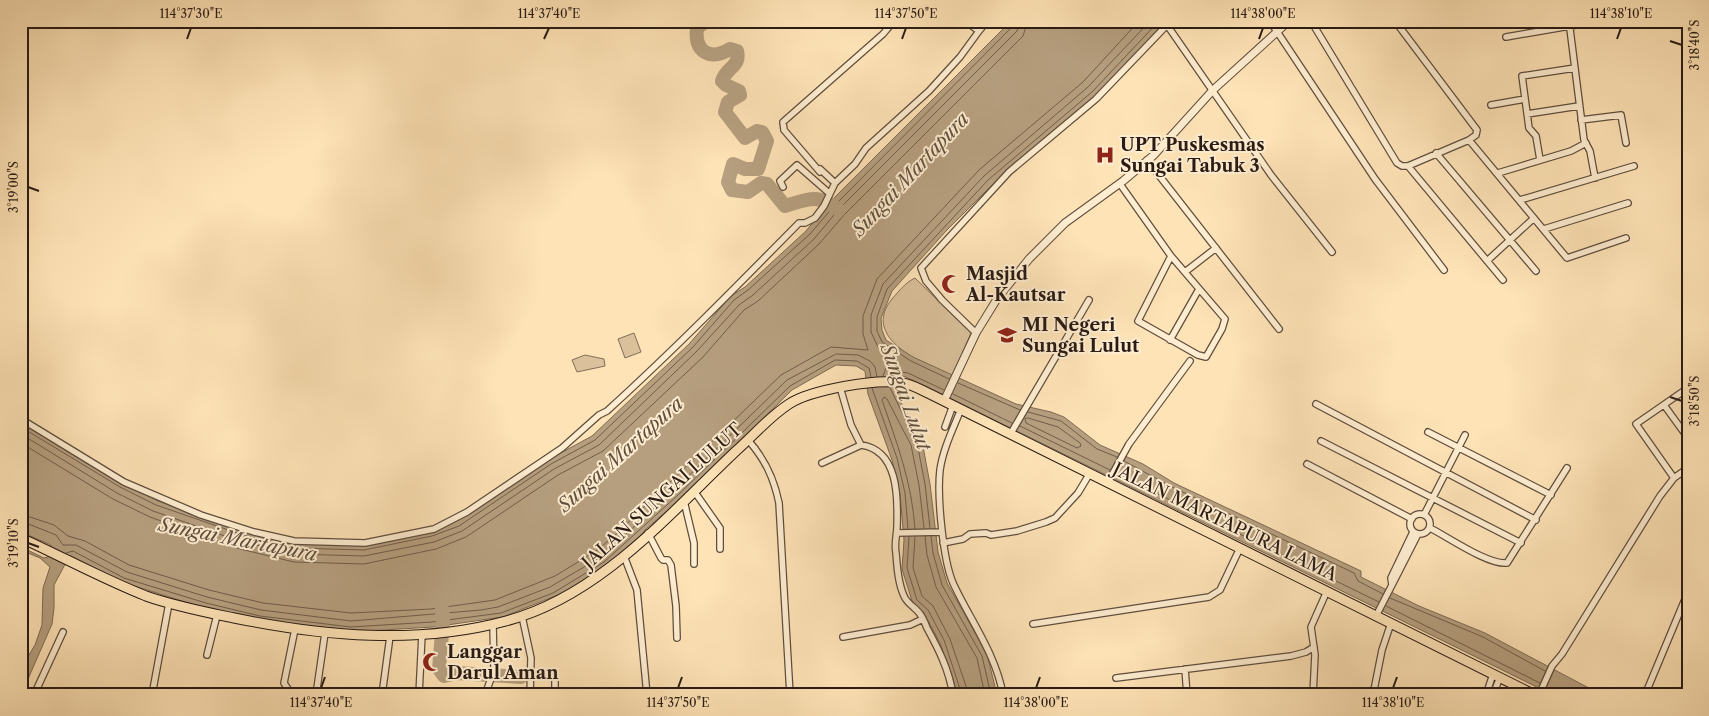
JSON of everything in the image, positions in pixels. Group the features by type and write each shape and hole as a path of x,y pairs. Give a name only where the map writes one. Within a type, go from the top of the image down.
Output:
{"main road":[{"name":"JALAN MARTAPURA LAMA","path":"899,382 951,403 1012,432 1326,591 1378,613 1391,623 1513,684 1538,694"},
{"name":"JALAN SUNGAI LULUT","path":"21,538 124,587 170,603 217,615 325,633 390,636 449,631 493,624 522,616 586,585 624,556 684,501 768,419 788,404 809,395 840,387 899,382"}],"street":[{"path":"820,172 784,130 783,122 883,34 894,21"},
{"path":"965,21 979,31"},
{"path":"21,419 94,464 160,499 254,532 294,541 365,543 434,529 467,512 562,448 599,415 607,411 686,337 709,311 799,223 806,223 815,218 824,206 835,183 855,164 866,148 929,90 960,57 987,21"},
{"path":"1270,21 1375,179 1444,270"},
{"path":"945,426 958,373 976,333 1002,293 1040,247 1065,223 1120,184 1147,160 1213,90 1289,21"},
{"path":"1311,21 1397,163 1402,166 1408,166 1469,140 1476,135 1477,130 1395,21"},
{"path":"1506,37 1569,24 1599,21"},
{"path":"943,301 926,281 921,268 1009,172 1096,99 1169,23 1272,175 1332,252"},
{"path":"1569,24 1581,120 1586,143 1590,150 1595,178"},
{"path":"1540,160 1536,136 1529,128 1522,76 1575,68"},
{"path":"1491,105 1525,99"},
{"path":"1527,114 1579,106"},
{"path":"1581,120 1621,115 1626,143"},
{"path":"1469,140 1567,258 1626,238"},
{"path":"1498,173 1571,151 1586,143"},
{"path":"1436,153 1536,271"},
{"path":"1147,160 1279,329"},
{"path":"783,187 781,184 782,178 797,165 828,195"},
{"path":"815,166 817,165 835,183"},
{"path":"1408,166 1503,280"},
{"path":"1520,200 1634,166"},
{"path":"1120,184 1171,256 1225,319 1222,329 1206,357 1201,357 1170,340 1138,319 1171,256"},
{"path":"1544,229 1628,203"},
{"path":"1487,261 1534,218"},
{"path":"1185,272 1216,248"},
{"path":"924,281 976,333"},
{"path":"1170,340 1199,289"},
{"path":"1012,432 1027,402 1089,300"},
{"path":"1108,481 1124,453 1190,361"},
{"path":"840,387 851,425 861,445"},
{"path":"1674,478 1636,424 1688,388"},
{"path":"951,403 947,445 940,470 940,532 952,581 990,654 1003,695"},
{"path":"1316,404 1536,520"},
{"path":"1664,406 1688,438"},
{"path":"1428,432 1551,494"},
{"path":"1424,515 1466,435"},
{"path":"748,440 764,460 776,489 779,503 790,695"},
{"path":"1321,441 1521,544"},
{"path":"822,463 861,445 879,451 889,463 895,485 898,533 896,553 904,597 923,619 937,643 950,676 953,695"},
{"path":"1307,464 1412,519"},
{"path":"1430,528 1502,564 1508,563 1567,468"},
{"path":"1538,694 1552,666 1562,654 1660,496 1674,478 1688,468"},
{"path":"943,542 963,539 970,534 986,533 991,535 1017,531 1055,518 1078,493 1090,473"},
{"path":"694,491 720,528 720,549"},
{"path":"684,501 694,543 694,564"},
{"path":"1416,515 1424,515 1429,520 1430,528 1424,534 1416,533 1410,524 1416,515"},
{"path":"898,533 940,532"},
{"path":"648,533 661,558 668,560 670,565 676,606 677,638"},
{"path":"1378,613 1416,533"},
{"path":"1033,624 1209,597 1220,590 1240,548"},
{"path":"624,556 637,590 646,694"},
{"path":"1282,695 1313,693 1314,647 1311,627 1326,591"},
{"path":"1645,695 1688,592"},
{"path":"152,695 170,603"},
{"path":"207,655 217,615"},
{"path":"522,616 530,658 530,695"},
{"path":"843,637 910,625 923,619"},
{"path":"1373,695 1382,650 1391,623"},
{"path":"485,695 494,670 493,624"},
{"path":"292,695 284,683 294,629"},
{"path":"34,695 63,632"},
{"path":"316,695 325,633"},
{"path":"419,695 422,634"},
{"path":"382,695 390,636"},
{"path":"1116,678 1291,656 1306,652 1314,647"},
{"path":"1185,669 1187,695"},
{"path":"1486,695 1497,676"},
{"path":"1494,695 1497,676"},
{"path":"555,695 556,682"},
{"path":"1511,695 1513,684"}],"shaded area":[{"path":"915,278 971,333 952,376 912,357 899,348 889,337 884,326 884,313 892,299 906,284"},
{"path":"634,333 641,352 625,358 618,339"},
{"path":"585,355 604,359 605,366 577,372 572,360"}],"water":[{"name":"Sungai Martapura","path":"1011,21 1166,21 1096,96 1013,164 947,230 892,291 881,318 882,330 886,340 913,357 1016,404 1064,417 1100,445 1143,464 1174,483 1361,571 1361,577 1419,606 1485,633 1602,695 1553,695 962,404 906,377 895,375 895,391 922,441 930,484 938,552 947,583 987,654 997,695 958,695 940,643 924,613 913,604 902,569 904,540 900,494 892,460 868,394 865,371 856,366 836,365 792,390 681,499 646,529 635,542 590,577 565,592 503,617 433,627 350,632 259,621 204,608 122,582 70,555 54,585 52,624 21,695 21,668 35,645 42,625 43,588 50,567 40,558 21,550 21,547 44,558 48,557 51,545 21,532 21,421 123,483 158,501 196,515 295,543 364,545 431,531 456,521 548,460 592,436 689,344 731,296 745,287 806,231 830,202"}],"waterway":[{"path":"706,21 697,28 698,43 705,52 716,54 730,49 737,51 737,60 722,81 739,91 740,95 728,102 725,112 745,138 757,131 762,132 767,141 758,169 745,169 733,164 728,182 732,190 748,192 761,183 767,184 785,206 819,199 839,210"},
{"path":"442,609 443,621 439,669 444,676 457,673 521,677"}],"place":[{"name":"UPT Puskesmas Sungai Tabuk 3","path":"1105,155"},
{"name":"Masjid Al-Kautsar","path":"951,284"},
{"name":"MI Negeri Sungai Lulut","path":"1007,335"},
{"name":"Langgar Darul Aman","path":"432,662"}],"water label":[{"name":"Sungai Lulut","path":"906,397"}]}
